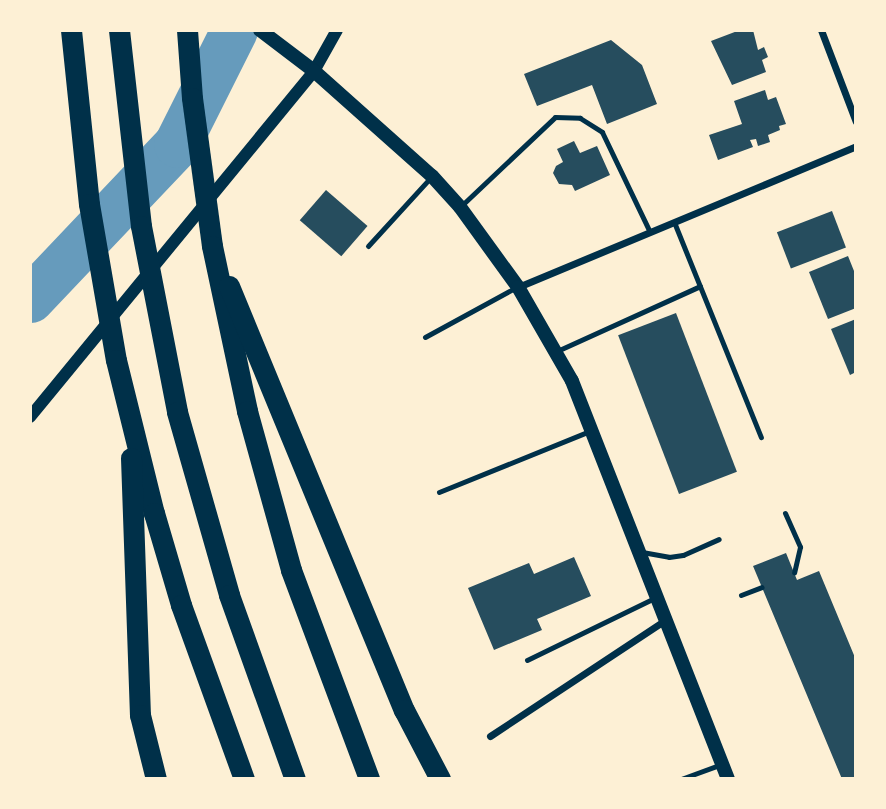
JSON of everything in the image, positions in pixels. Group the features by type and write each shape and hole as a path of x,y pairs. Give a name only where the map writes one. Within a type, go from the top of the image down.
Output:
{"highway":[{"path":"71,30 89,204 116,360 181,605 244,779"},
{"path":"118,30 130,139 156,312 201,504 237,621 295,779"},
{"path":"187,30 192,98 212,246 247,411 273,511 333,691 369,779"},
{"path":"212,246 404,710 440,779"},
{"path":"130,417 140,715 156,779"}],"main road":[{"path":"260,30 314,71 432,176 460,207 518,286 558,351 593,429 728,779"}],"street":[{"path":"30,417 314,71 337,30"},
{"path":"821,30 856,122"},
{"path":"518,286 856,146"},
{"path":"490,736 665,620"}],"lane":[{"path":"460,207 555,117 580,118 602,132 650,232"},
{"path":"368,246 432,176"},
{"path":"674,222 761,437"},
{"path":"425,337 518,286"},
{"path":"558,351 700,286"},
{"path":"439,492 593,429"},
{"path":"785,513 800,547 794,572"},
{"path":"638,550 669,557 697,551 719,539"},
{"path":"741,595 762,587"},
{"path":"527,660 657,597"},
{"path":"681,779 722,764"}],"building":[{"path":"740,30 753,30 758,50 764,47 768,57 762,60 766,72 732,85 711,41"},
{"path":"611,40 642,65 657,104 607,124 592,85 537,106 524,74"},
{"path":"765,90 768,100 776,97 786,124 768,135 770,142 758,146 756,139 750,140 753,147 718,160 709,135 742,124 734,101"},
{"path":"574,141 580,153 597,146 610,175 575,191 572,185 559,184 553,173 556,166 563,162 557,149"},
{"path":"326,190 368,226 341,256 300,220"},
{"path":"832,211 846,247 791,269 777,232"},
{"path":"848,256 856,276 856,308 828,319 809,272"},
{"path":"676,313 737,472 679,494 618,335"},
{"path":"856,319 856,372 850,375 831,329"},
{"path":"786,553 797,580 819,571 856,660 856,779 842,779 753,566"},
{"path":"574,557 591,596 537,619 542,630 494,650 468,588 529,563 534,574"}],"waterway":[{"path":"30,299 177,144 234,30"}]}
